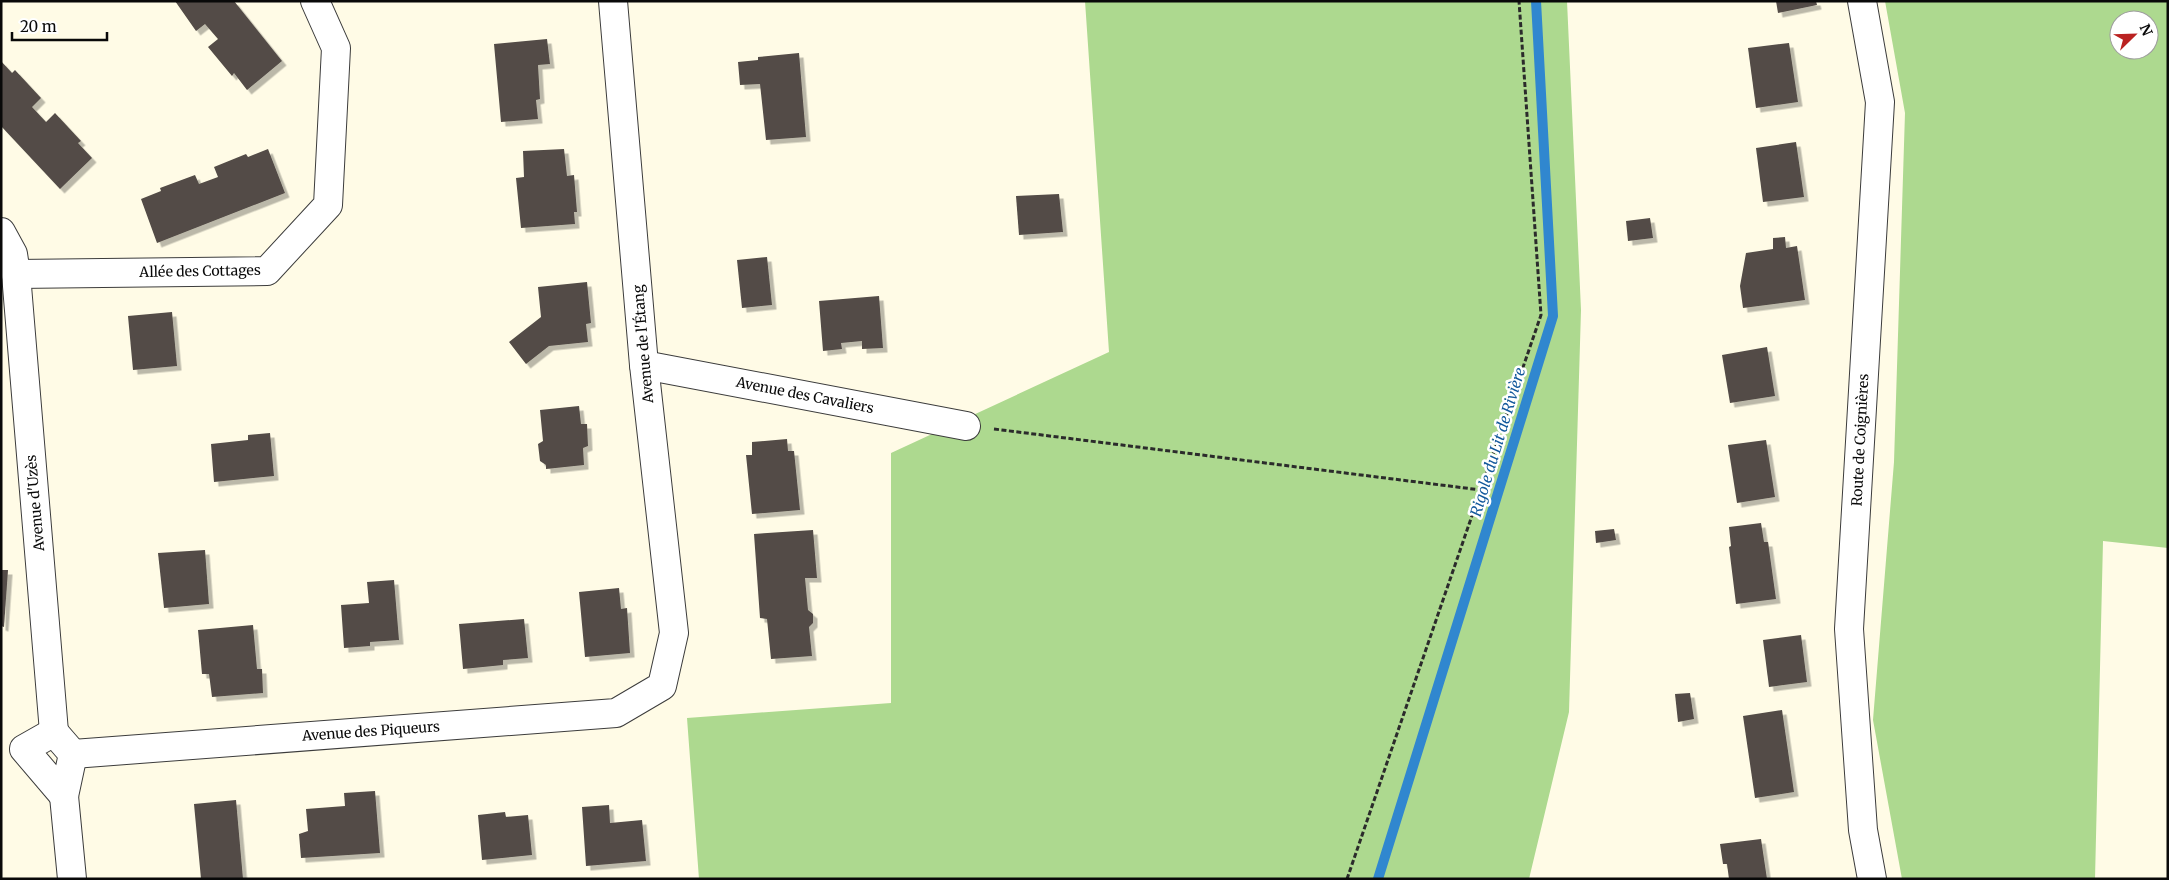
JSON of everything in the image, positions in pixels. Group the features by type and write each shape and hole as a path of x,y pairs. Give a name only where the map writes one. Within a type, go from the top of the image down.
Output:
{"street":[{"name":"Allée des Cottages","path":"16,274 267,270 328,206 336,48 314,1"},
{"name":"Avenue de l'Étang","path":"613,1 644,365 674,633 662,686"},
{"name":"Route de Coignières","path":"1862,1 1880,102 1849,629 1863,830 1872,879"},
{"name":"Avenue d'Uzès","path":"1,232 13,254 16,274 54,732"},
{"name":"Avenue des Cavaliers","path":"644,365 966,426"},
{"name":"Avenue des Piqueurs","path":"73,754 616,713 662,686"},
{"path":"64,796 13,745 54,732 73,754 64,796 72,879"}],"path":[{"path":"1347,879 1541,315 1518,1"},
{"path":"966,426 1481,490"}],"green space":[{"path":"1085,1 1567,1 1581,310 1569,712 1529,879 699,879 687,718 891,703 891,453 1109,352"},
{"path":"1885,1 2168,1 2168,548 2103,541 2095,879 1902,879 1873,720 1894,462 1905,113"}],"building":[{"path":"175,1 234,1 282,61 247,90 234,73 232,76 208,47 218,39 205,24 196,31"},
{"path":"1776,1 1816,1 1817,5 1778,13"},
{"path":"547,39 550,64 538,65 540,99 536,100 538,119 501,122 494,44"},
{"path":"1789,43 1798,102 1756,108 1748,48"},
{"path":"799,53 806,137 766,140 760,84 740,85 738,62 758,60 758,57"},
{"path":"1,61 12,73 15,70 41,98 32,107 46,122 55,113 81,141 78,143 92,158 60,189 1,126"},
{"path":"1796,142 1804,197 1763,202 1756,148"},
{"path":"268,149 285,193 157,243 141,199 161,191 160,188 195,175 199,184 218,177 214,167 246,154 248,157"},
{"path":"564,149 567,176 574,175 577,212 574,212 575,224 521,228 516,178 524,177 523,151"},
{"path":"1059,194 1063,232 1019,235 1016,196"},
{"path":"1650,218 1653,238 1628,241 1626,221"},
{"path":"1785,237 1786,248 1797,246 1805,300 1743,308 1740,286 1746,253 1773,249 1773,238"},
{"path":"767,257 772,305 742,308 737,260"},
{"path":"587,282 591,323 586,324 588,342 549,346 526,364 509,342 541,317 538,287"},
{"path":"879,296 883,348 862,349 862,341 841,343 842,349 823,351 819,301"},
{"path":"172,312 177,366 133,370 128,316"},
{"path":"1767,347 1775,396 1730,403 1722,355"},
{"path":"579,406 581,424 587,424 588,446 583,448 584,465 546,469 546,465 540,461 538,444 543,441 540,410"},
{"path":"270,433 274,476 214,482 211,444 248,440 248,435"},
{"path":"787,439 788,451 794,451 800,510 752,514 746,455 752,455 752,442"},
{"path":"1766,440 1775,497 1737,503 1728,445"},
{"path":"1761,523 1764,542 1768,542 1776,599 1736,604 1729,547 1731,546 1729,527"},
{"path":"1614,529 1616,540 1596,543 1595,531"},
{"path":"813,530 817,578 805,578 808,610 813,614 813,623 809,627 812,656 771,659 767,619 760,618 754,534"},
{"path":"205,550 209,604 164,608 158,553"},
{"path":"1,570 8,570 4,627 1,626"},
{"path":"394,580 399,640 370,642 370,646 344,648 341,605 369,603 367,582"},
{"path":"619,588 621,609 627,608 630,653 585,657 579,592"},
{"path":"524,619 528,658 503,660 503,665 463,669 459,624"},
{"path":"253,625 257,669 262,669 263,693 212,697 209,674 202,674 198,630"},
{"path":"1801,635 1807,682 1769,687 1763,640"},
{"path":"1690,693 1694,719 1678,722 1675,694"},
{"path":"1782,710 1794,792 1755,798 1743,716"},
{"path":"375,791 380,853 301,858 299,834 308,831 306,809 345,806 344,793"},
{"path":"236,800 243,879 201,879 194,804"},
{"path":"609,805 610,823 642,820 646,861 586,866 582,807"},
{"path":"505,812 506,817 528,815 532,855 482,860 478,815"},
{"path":"1761,839 1767,879 1729,879 1727,864 1723,864 1720,844"}],"waterway":[{"name":"Rigole du Lit de Rivière","path":"1378,879 1553,316 1536,1"}]}
